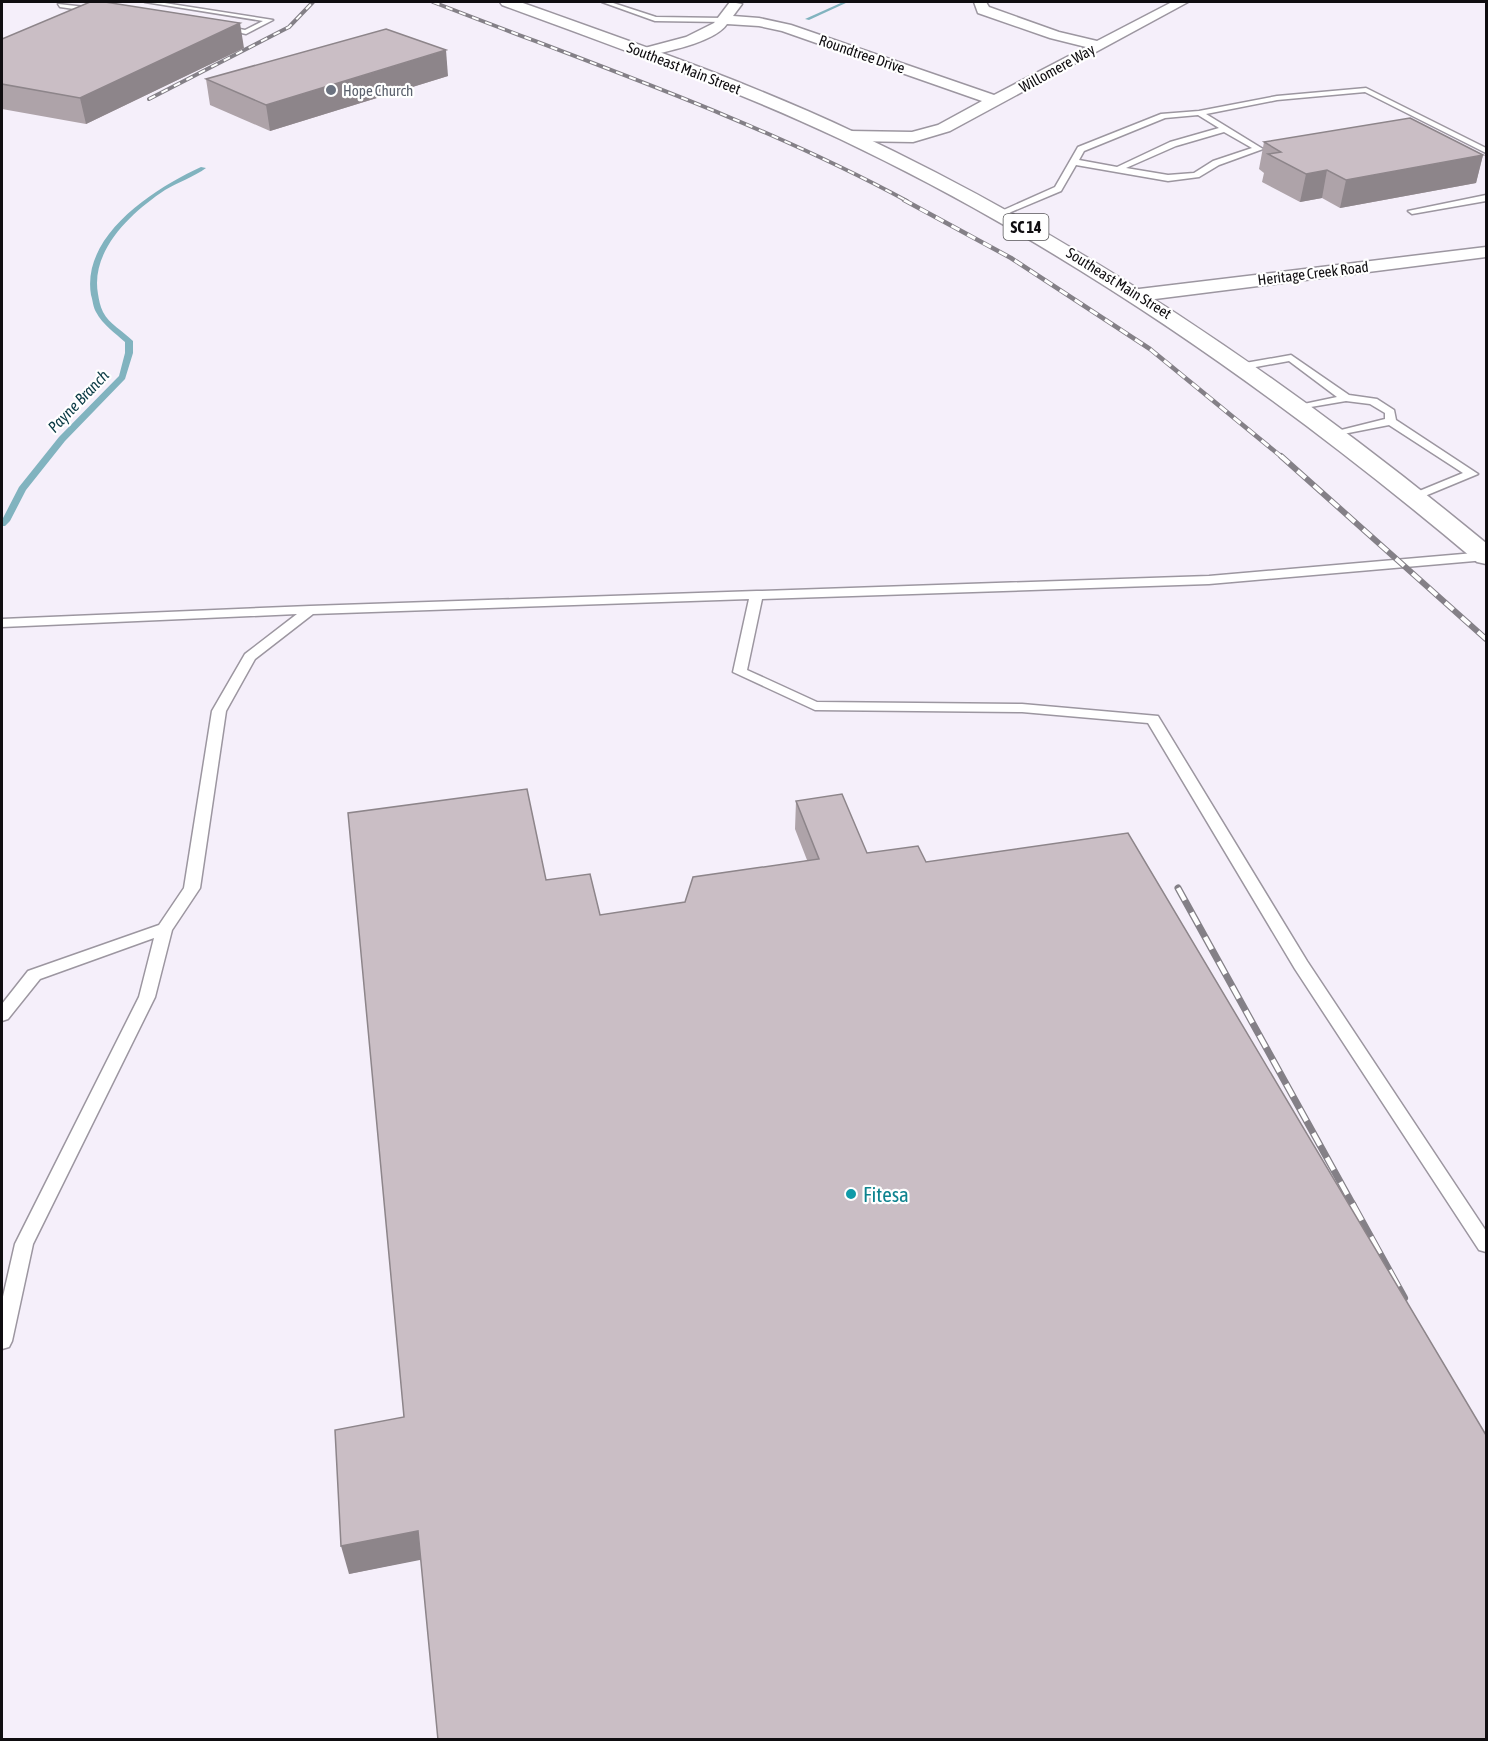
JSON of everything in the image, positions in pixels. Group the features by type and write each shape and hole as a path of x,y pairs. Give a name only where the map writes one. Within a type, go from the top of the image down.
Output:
{"main road":[{"name":"Southeast Main Street","path":"507,2 738,88 849,136 1001,213 1139,295 1303,407 1416,496 1486,556"}],"street":[{"path":"642,52 691,40 719,26 737,2"},
{"path":"980,2 983,10 1097,45"},
{"name":"Willomere Way","path":"897,159 907,148 932,132 996,101 1181,2"},
{"name":"Roundtree Drive","path":"724,20 759,22 786,28 996,101"},
{"name":"Willomere Way","path":"849,136 914,137 932,132"},
{"name":"Heritage Creek Road","path":"1139,295 1486,252"}],"lane":[{"path":"148,2 270,20 246,32 211,27"},
{"path":"605,2 655,19 724,20"},
{"path":"60,5 106,12"},
{"path":"1001,213 1058,189 1081,149 1108,137 1164,116 1199,113 1277,98 1366,90 1486,151"},
{"path":"1075,162 1168,178 1196,175 1216,163 1259,149 1199,113"},
{"path":"1120,168 1173,144 1225,129"},
{"path":"1412,211 1486,198"},
{"path":"1245,366 1291,358 1346,398"},
{"path":"1303,407 1346,398 1373,401 1390,412 1391,421"},
{"path":"1337,434 1391,421 1472,474 1416,496"},
{"path":"2,623 309,610 1209,580 1486,556"},
{"path":"756,596 740,672 815,706 1022,708 1153,719 1301,965 1486,1245"},
{"path":"2,1341 24,1244 147,997 164,929 192,888 219,711 249,657 309,610"},
{"path":"2,1015 34,975 164,929"}],"building":[{"path":"90,2 105,2 240,23 80,98 2,84 2,39"},
{"path":"386,29 446,50 266,105 206,79"},
{"path":"1410,118 1483,155 1346,180 1327,170 1306,174 1268,154 1281,152 1264,142"},
{"name":"Fitesa","path":"527,789 546,880 590,874 600,915 685,902 693,877 819,859 796,801 842,794 867,853 918,846 926,862 1128,833 1486,1435 1486,1740 438,1740 418,1531 341,1546 335,1430 404,1417 348,813"}],"waterway":[{"path":"807,19 846,2"},
{"name":"Payne Branch","path":"2,524 7,519 22,489 62,439 122,377 129,353 129,341 102,317 97,307 93,284 97,262 108,241 123,222 142,204 163,189 203,168"}],"railway":[{"path":"149,99 289,27 313,2"},
{"path":"433,2 733,119 792,144 907,201"},
{"path":"904,200 1011,258 1150,349 1283,458"},
{"path":"1281,456 1486,639"},
{"path":"1178,888 1353,1205"},
{"path":"1352,1204 1404,1298"}],"place":[{"name":"Hope Church","path":"331,90"},
{"name":"Fitesa","path":"851,1194"}]}
